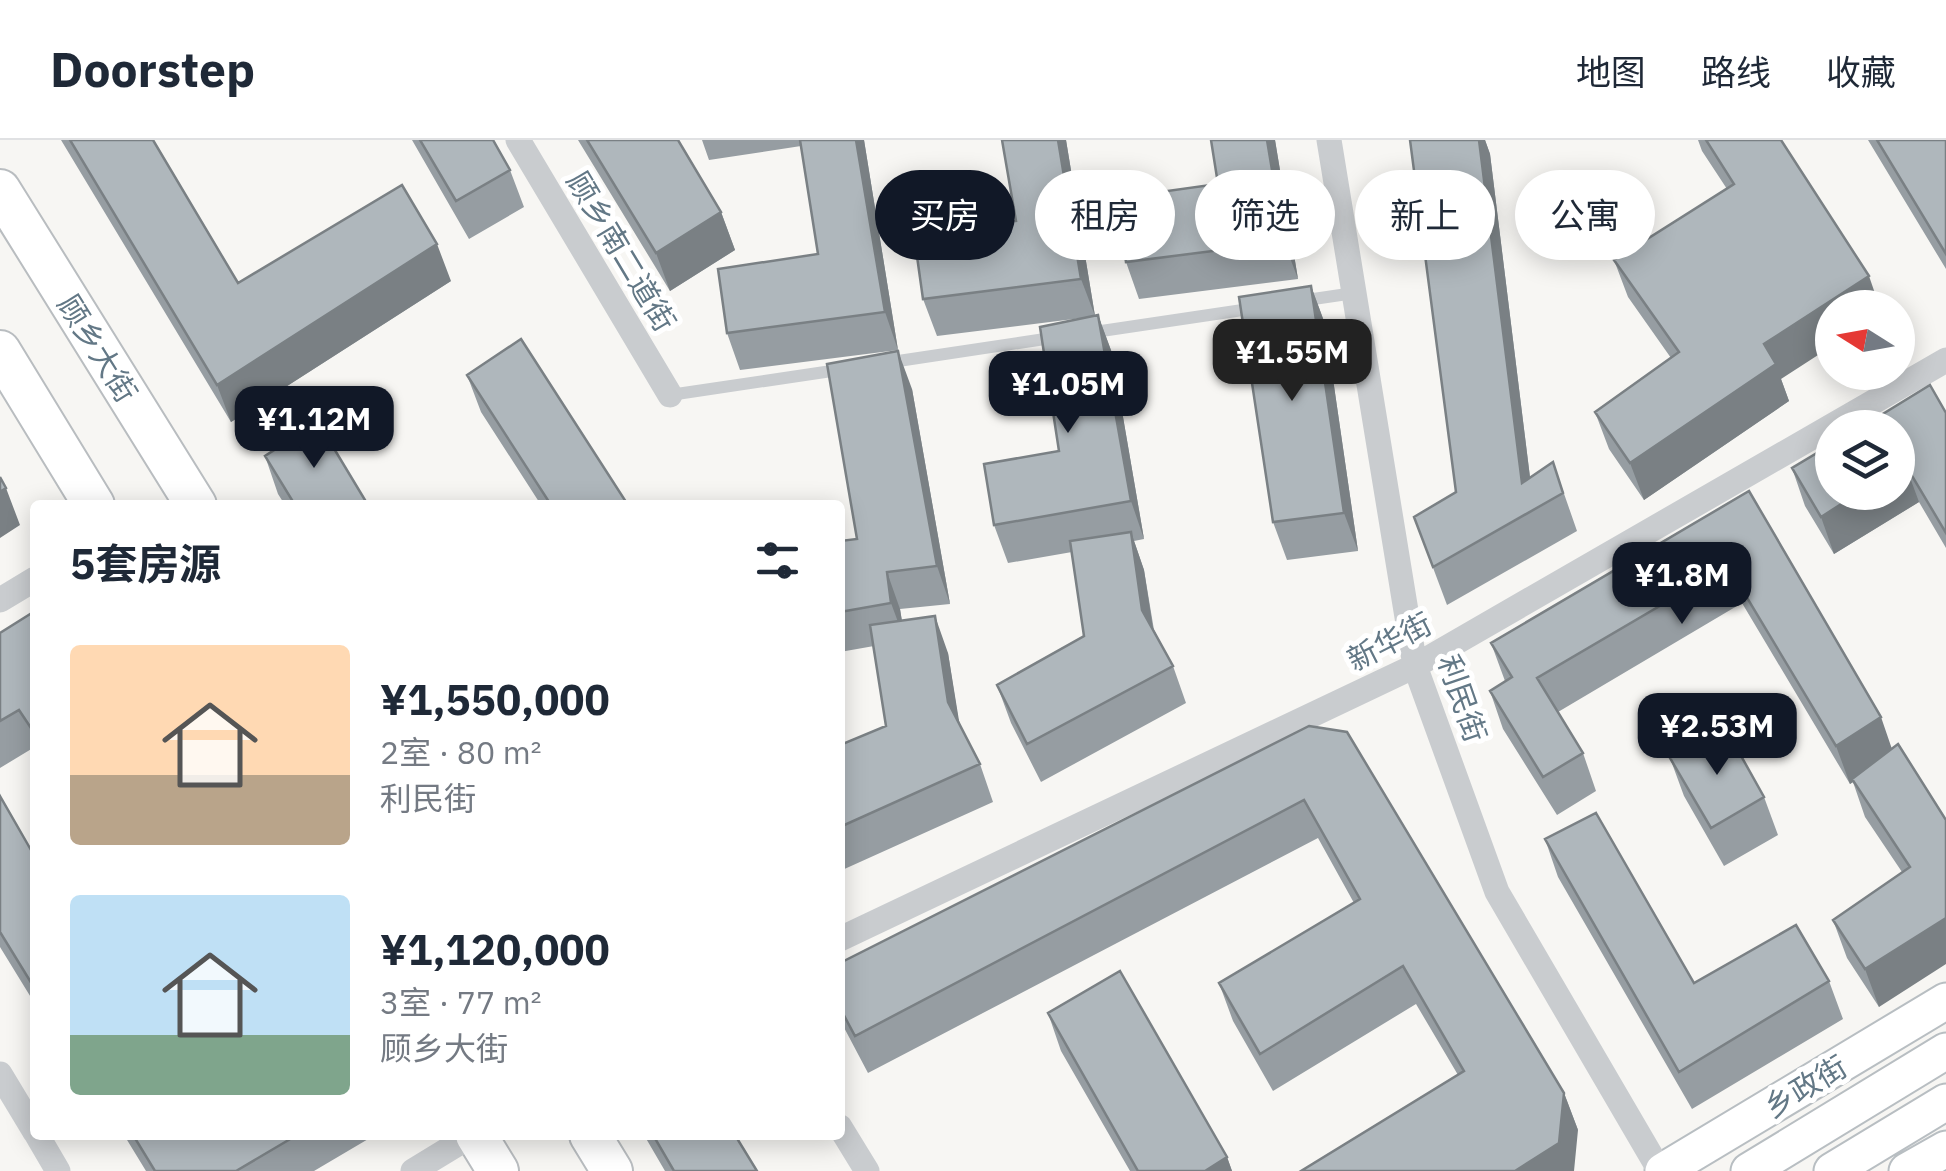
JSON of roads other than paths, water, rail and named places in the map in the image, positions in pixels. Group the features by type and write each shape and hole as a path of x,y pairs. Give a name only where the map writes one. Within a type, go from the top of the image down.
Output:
{"main road":[{"name":"顾乡大街","path":"0,190 193,500"},
{"path":"0,351 91,500"},
{"name":"乡政街","path":"1662,1171 1946,1001"},
{"path":"1749,1171 1946,1052"},
{"path":"1832,1171 1946,1102"},
{"path":"477,1140 498,1171"},
{"path":"593,1140 612,1171"},
{"path":"1908,1171 1946,1149"}],"street":[{"name":"顾乡南二道街","path":"518,140 670,395"},
{"name":"利民街","path":"1329,140 1415,666 1497,892 1662,1171"},
{"name":"新华街","path":"845,937 1415,666 1946,360"},
{"path":"0,600 30,582"},
{"path":"0,1074 30,1124"},
{"path":"845,1135 867,1171"},
{"path":"40,1140 58,1171"},
{"path":"413,1171 466,1140"}],"lane":[{"path":"670,395 1354,293"}]}
